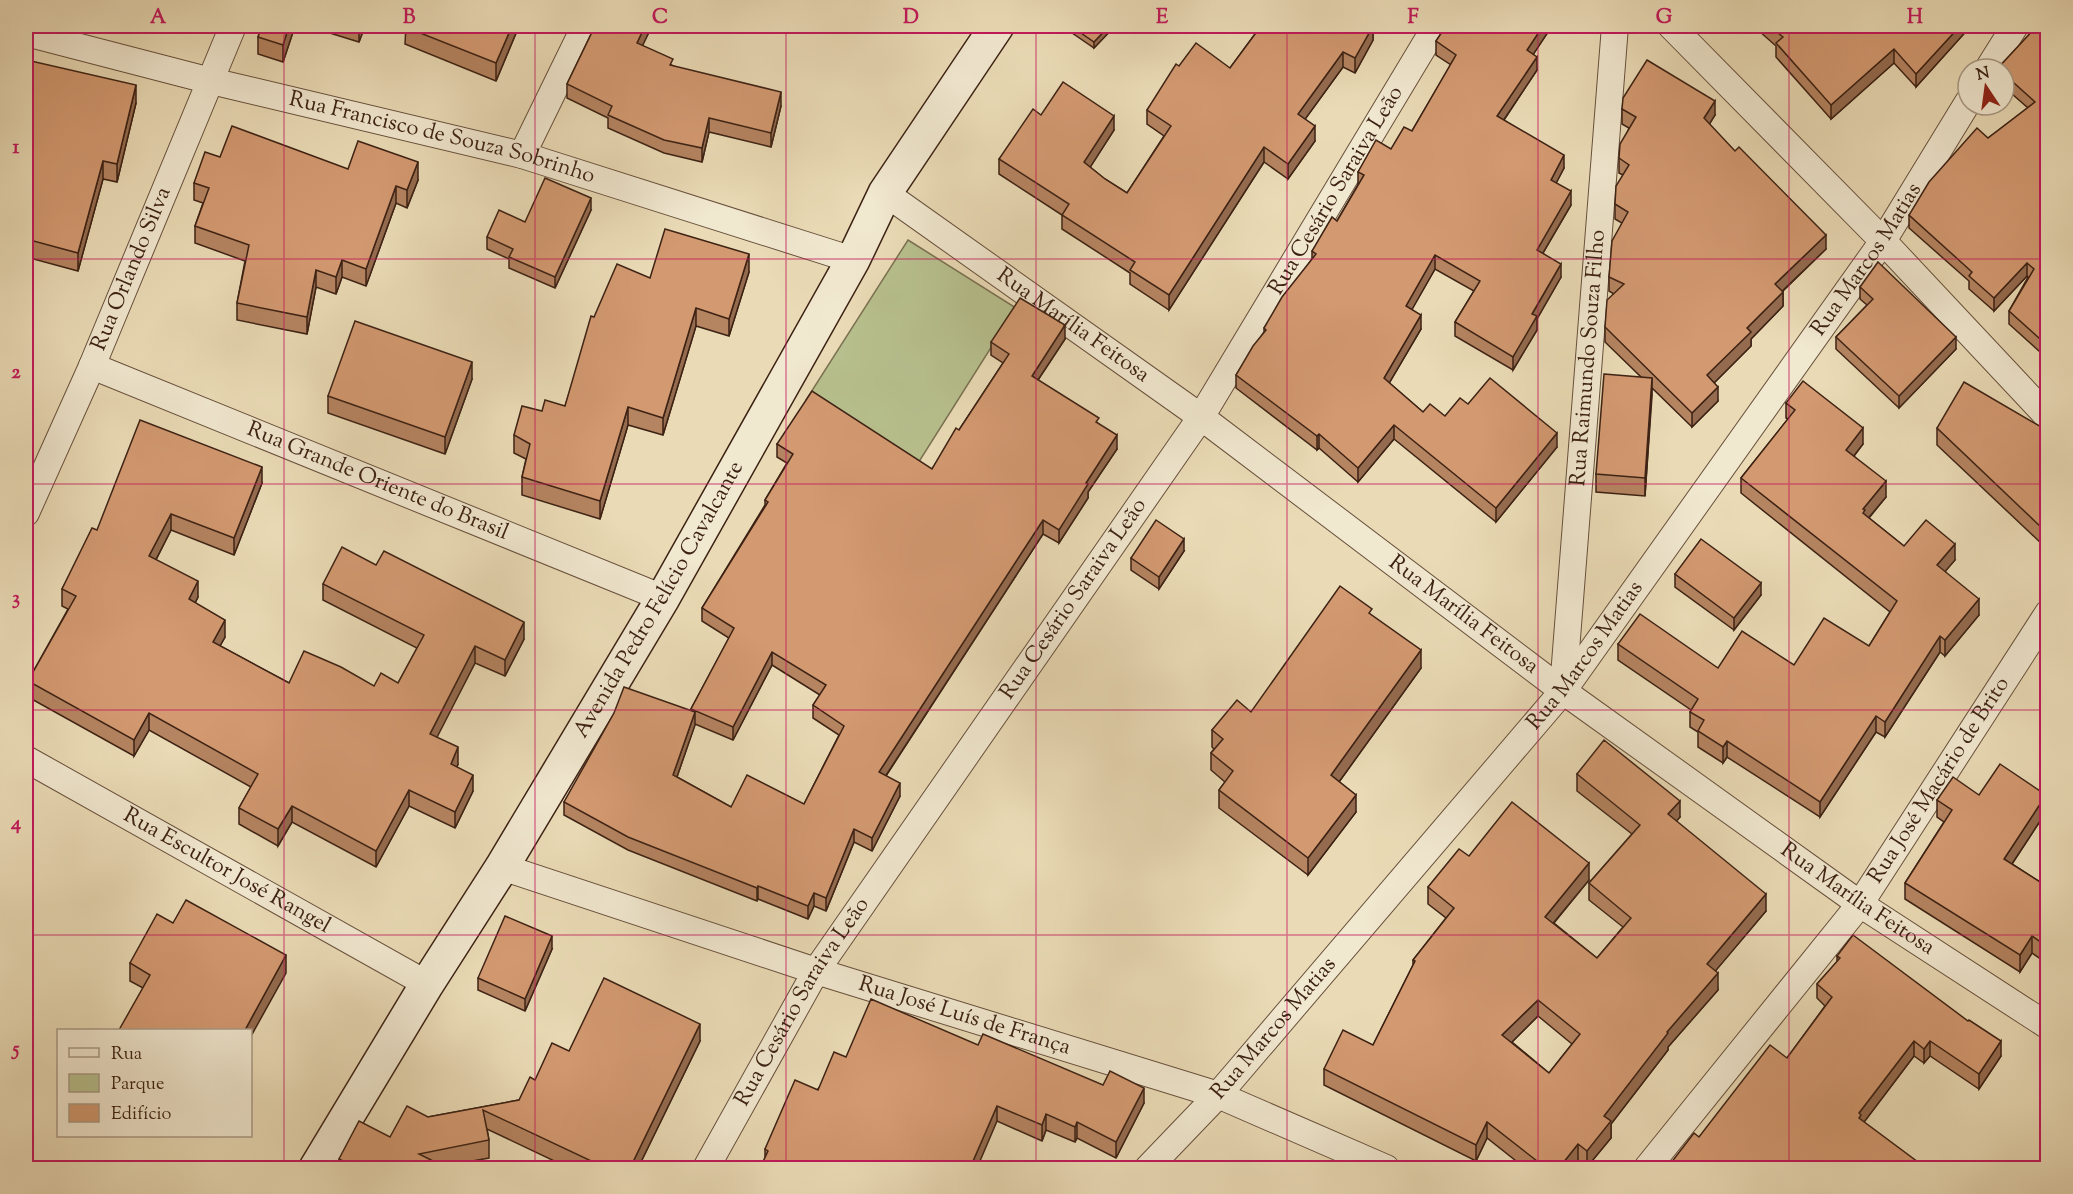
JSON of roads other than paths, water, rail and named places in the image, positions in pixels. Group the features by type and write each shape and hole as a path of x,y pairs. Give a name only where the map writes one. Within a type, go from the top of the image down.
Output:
{"street":[{"name":"Rua Orlando Silva","path":"26,513 92,366 233,26"},
{"path":"522,155 585,26"},
{"name":"Avenida Pedro Felício Cavalcante","path":"316,1168 502,867 663,598 853,260 885,193 997,26"},
{"name":"Rua Cesário Saraiva Leão","path":"706,1168 816,971 1201,417 1436,26"},
{"name":"Rua Raimundo Souza Filho","path":"1563,691 1615,26"},
{"path":"1671,26 1883,240 2048,417"},
{"path":"1996,57 2015,26"},
{"name":"Rua Francisco de Souza Sobrinho","path":"26,33 211,81 522,155 853,260"},
{"name":"Rua Marcos Matias","path":"1148,1168 1218,1095 1563,691 1883,240 1959,117"},
{"name":"Rua Marília Feitosa","path":"885,193 1201,417 1563,691 1860,904 2048,1026"},
{"name":"Rua Grande Oriente do Brasil","path":"92,366 663,598"},
{"name":"Rua José Macário de Brito","path":"1647,1168 1860,904 2048,613"},
{"name":"Rua Escultor José Rangel","path":"26,759 428,984"},
{"name":"Rua José Luís de França","path":"502,867 816,971 1218,1095 1386,1168"}]}
